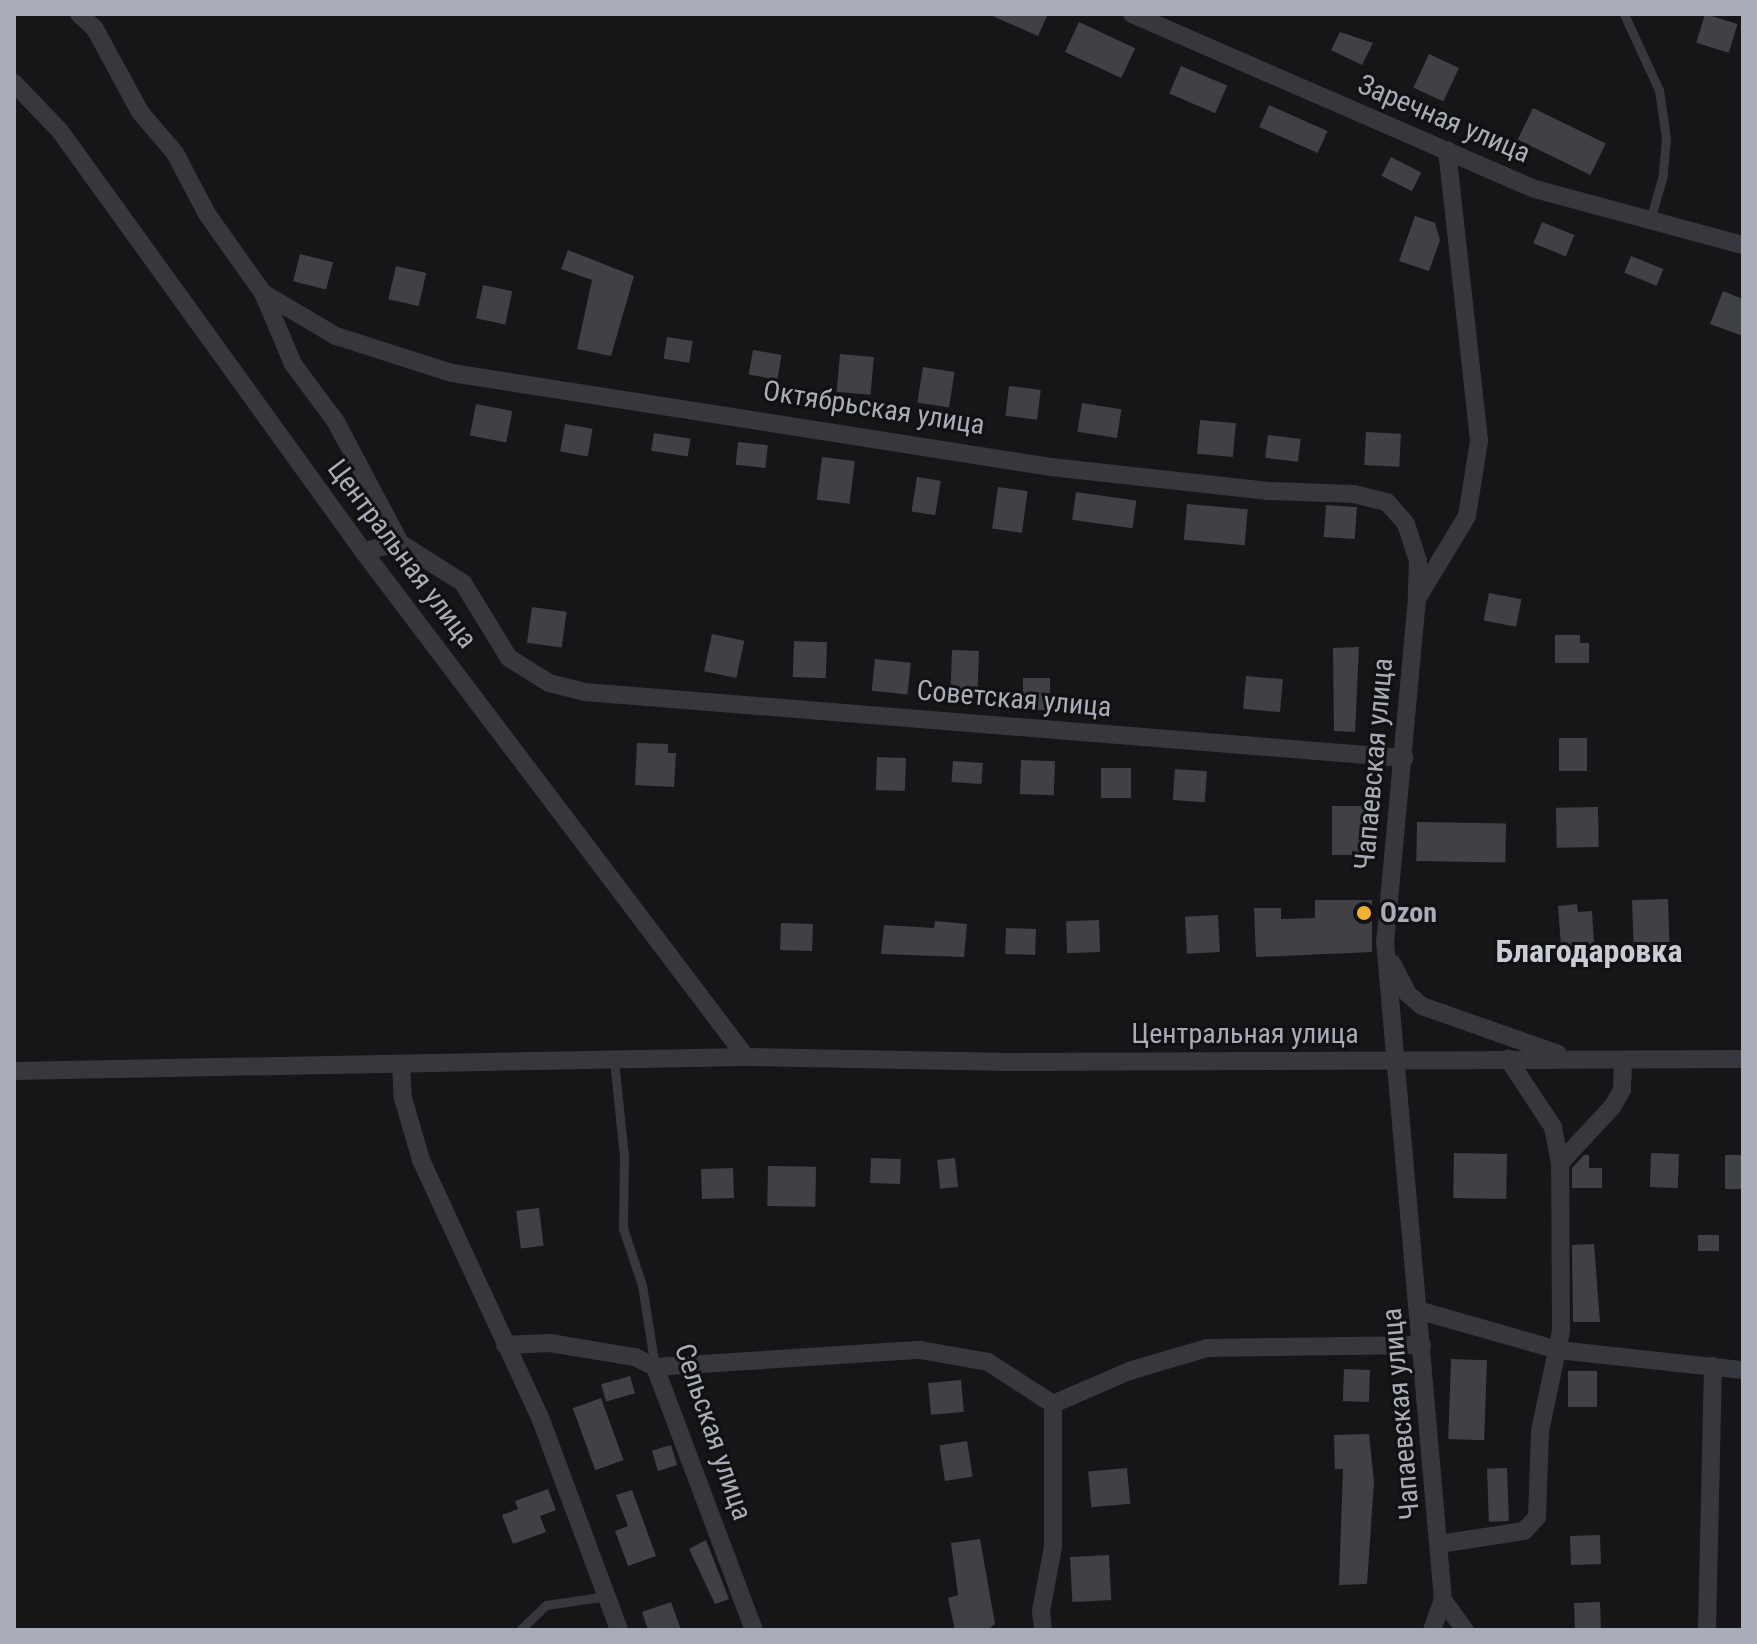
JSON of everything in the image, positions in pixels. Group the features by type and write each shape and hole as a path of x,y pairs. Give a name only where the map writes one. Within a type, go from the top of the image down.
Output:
{"street":[{"path":"79,14 95,29 140,112 175,153 207,214 263,293 293,364 336,422 400,543 363,551"},
{"name":"Заречная улица","path":"1132,14 1535,189 1743,245"},
{"name":"Центральная улица","path":"14,83 60,131 363,551 746,1057"},
{"name":"Чапаевская улица","path":"1443,1600 1421,1311 1394,1062 1385,941 1417,599 1467,516 1479,441 1447,150"},
{"name":"Октябрьская улица","path":"263,293 336,336 452,373 1051,467 1269,491 1354,494 1387,502 1410,536 1418,561 1417,599"},
{"name":"Советская улица","path":"400,543 463,583 509,658 549,683 620,695 1404,758"},
{"path":"1385,941 1395,974 1422,1006 1568,1057"},
{"name":"Центральная улица","path":"14,1071 746,1057 1394,1062 1568,1057 1743,1059"},
{"path":"1439,1544 1524,1531 1537,1517 1540,1431 1547,1377 1558,1350 1560,1163 1553,1127 1508,1059"},
{"path":"1560,1163 1613,1106 1622,1090 1623,1060"},
{"path":"401,1064 403,1098 421,1160 541,1420 619,1630"},
{"path":"1421,1311 1558,1350 1743,1370"},
{"path":"505,1345 550,1343 635,1357 655,1367 920,1350 988,1362 1053,1404"},
{"path":"1053,1404 1129,1371 1207,1348 1422,1345"},
{"path":"1707,1630 1713,1366"},
{"name":"Сельская улица","path":"655,1367 754,1630"},
{"path":"1043,1630 1041,1611 1053,1547 1053,1404"},
{"path":"1432,1630 1443,1600"},
{"path":"1443,1600 1465,1630"}],"lane":[{"path":"1624,14 1659,90 1666,138 1663,175 1650,220"},
{"name":"Сельская улица","path":"614,1060 624,1156 623,1228 642,1285 655,1367"},
{"path":"520,1630 546,1605 607,1596"}],"building":[{"path":"988,14 1048,14 1038,36"},
{"path":"1705,14 1738,24 1729,53 1696,43"},
{"path":"1079,22 1135,48 1121,78 1065,52"},
{"path":"1340,32 1373,43 1362,65 1331,50"},
{"path":"1429,54 1459,68 1443,101 1413,88"},
{"path":"1181,66 1227,86 1215,113 1169,94"},
{"path":"1269,105 1327,131 1318,153 1259,127"},
{"path":"1533,108 1606,144 1590,175 1518,139"},
{"path":"1391,157 1421,172 1412,191 1381,176"},
{"path":"1415,216 1435,223 1440,240 1429,271 1399,261"},
{"path":"1542,222 1574,235 1566,256 1533,243"},
{"path":"568,250 634,276 611,356 577,349 592,280 561,269"},
{"path":"300,254 333,262 326,289 293,281"},
{"path":"1631,256 1663,269 1657,286 1624,273"},
{"path":"396,266 426,273 419,306 388,299"},
{"path":"483,285 512,291 505,324 476,318"},
{"path":"1723,291 1743,299 1743,336 1710,324"},
{"path":"667,337 693,341 689,363 664,359"},
{"path":"753,350 782,355 777,380 749,375"},
{"path":"840,354 874,357 871,395 837,392"},
{"path":"923,367 955,372 949,408 917,403"},
{"path":"1009,386 1041,390 1037,420 1005,416"},
{"path":"1082,403 1122,409 1117,438 1077,432"},
{"path":"476,404 512,411 506,442 470,435"},
{"path":"1200,420 1236,423 1233,457 1197,454"},
{"path":"565,424 593,429 588,456 560,452"},
{"path":"1366,432 1401,434 1399,467 1364,465"},
{"path":"654,433 691,439 688,457 651,451"},
{"path":"1268,435 1301,439 1298,462 1265,458"},
{"path":"738,442 768,445 765,468 736,465"},
{"path":"822,457 855,461 850,504 817,500"},
{"path":"917,477 941,481 935,515 912,512"},
{"path":"998,487 1028,491 1022,533 992,529"},
{"path":"1076,492 1136,500 1133,528 1072,520"},
{"path":"1187,504 1248,509 1245,545 1184,540"},
{"path":"1326,505 1357,507 1355,539 1324,537"},
{"path":"1489,593 1521,599 1516,627 1484,620"},
{"path":"532,607 567,612 562,648 527,643"},
{"path":"712,634 744,641 736,678 704,671"},
{"path":"1555,635 1580,635 1580,643 1589,643 1589,663 1555,663"},
{"path":"794,641 827,642 826,678 793,677"},
{"path":"1359,647 1355,732 1334,731 1333,648"},
{"path":"952,650 979,651 978,693 951,692"},
{"path":"875,659 911,663 907,695 872,691"},
{"path":"1246,676 1283,679 1280,712 1243,709"},
{"path":"1023,678 1050,678 1050,710 1023,710"},
{"path":"1559,738 1587,738 1587,771 1559,771"},
{"path":"637,743 668,744 668,753 676,753 674,787 635,785"},
{"path":"877,757 906,758 905,791 876,790"},
{"path":"1021,760 1055,761 1054,795 1020,794"},
{"path":"953,761 983,763 981,784 952,782"},
{"path":"1101,768 1131,768 1131,798 1101,798"},
{"path":"1175,769 1207,771 1205,802 1173,800"},
{"path":"1332,806 1364,806 1364,855 1332,855"},
{"path":"1598,807 1599,847 1557,848 1556,808"},
{"path":"1417,822 1506,824 1505,863 1416,861"},
{"path":"1668,899 1670,950 1634,951 1632,900"},
{"path":"1315,900 1372,900 1372,952 1256,957 1254,908 1281,908 1281,919 1315,918"},
{"path":"1577,904 1578,912 1592,911 1594,944 1561,946 1558,906"},
{"path":"1218,915 1220,952 1187,954 1185,917"},
{"path":"1099,920 1100,952 1067,953 1066,921"},
{"path":"935,921 967,924 964,957 881,954 884,925 934,928"},
{"path":"781,923 813,924 812,951 780,950"},
{"path":"1006,928 1036,929 1035,955 1005,954"},
{"path":"1454,1153 1507,1154 1506,1199 1453,1198"},
{"path":"1651,1153 1679,1154 1678,1188 1650,1187"},
{"path":"1584,1155 1589,1155 1589,1168 1602,1168 1602,1188 1572,1188 1572,1168"},
{"path":"1725,1155 1743,1155 1743,1189 1725,1189"},
{"path":"871,1158 901,1159 900,1184 870,1183"},
{"path":"955,1158 958,1187 940,1189 937,1160"},
{"path":"768,1166 816,1167 815,1207 767,1206"},
{"path":"733,1168 734,1198 702,1199 701,1169"},
{"path":"539,1208 544,1246 521,1249 516,1211"},
{"path":"1698,1235 1719,1235 1719,1251 1698,1251"},
{"path":"1594,1244 1600,1322 1573,1322 1572,1245"},
{"path":"1451,1359 1487,1360 1484,1440 1448,1439"},
{"path":"1344,1369 1370,1370 1369,1402 1343,1401"},
{"path":"1568,1371 1597,1371 1597,1407 1568,1407"},
{"path":"630,1376 635,1393 606,1402 601,1384"},
{"path":"961,1380 964,1412 931,1415 928,1383"},
{"path":"601,1398 624,1460 595,1470 573,1408"},
{"path":"1369,1434 1374,1482 1367,1584 1339,1585 1343,1469 1335,1469 1334,1435"},
{"path":"967,1441 973,1477 945,1481 939,1445"},
{"path":"671,1445 677,1465 658,1471 652,1451"},
{"path":"1127,1468 1130,1504 1091,1507 1088,1471"},
{"path":"1507,1468 1509,1521 1489,1522 1487,1469"},
{"path":"548,1489 556,1510 540,1516 546,1532 513,1544 502,1515 518,1509 515,1501"},
{"path":"632,1490 656,1556 628,1566 615,1531 628,1526 616,1495"},
{"path":"1600,1535 1601,1564 1571,1565 1570,1536"},
{"path":"980,1539 995,1624 987,1630 955,1630 948,1598 958,1595 951,1543"},
{"path":"706,1540 729,1599 715,1604 689,1549"},
{"path":"1109,1555 1111,1600 1072,1602 1070,1557"},
{"path":"671,1602 681,1630 648,1630 642,1612"},
{"path":"1600,1602 1601,1630 1575,1630 1574,1603"}],"place":[{"name":"Ozon","path":"1364,913"}],"district":[{"name":"Благодаровка","path":"1589,951"}]}
